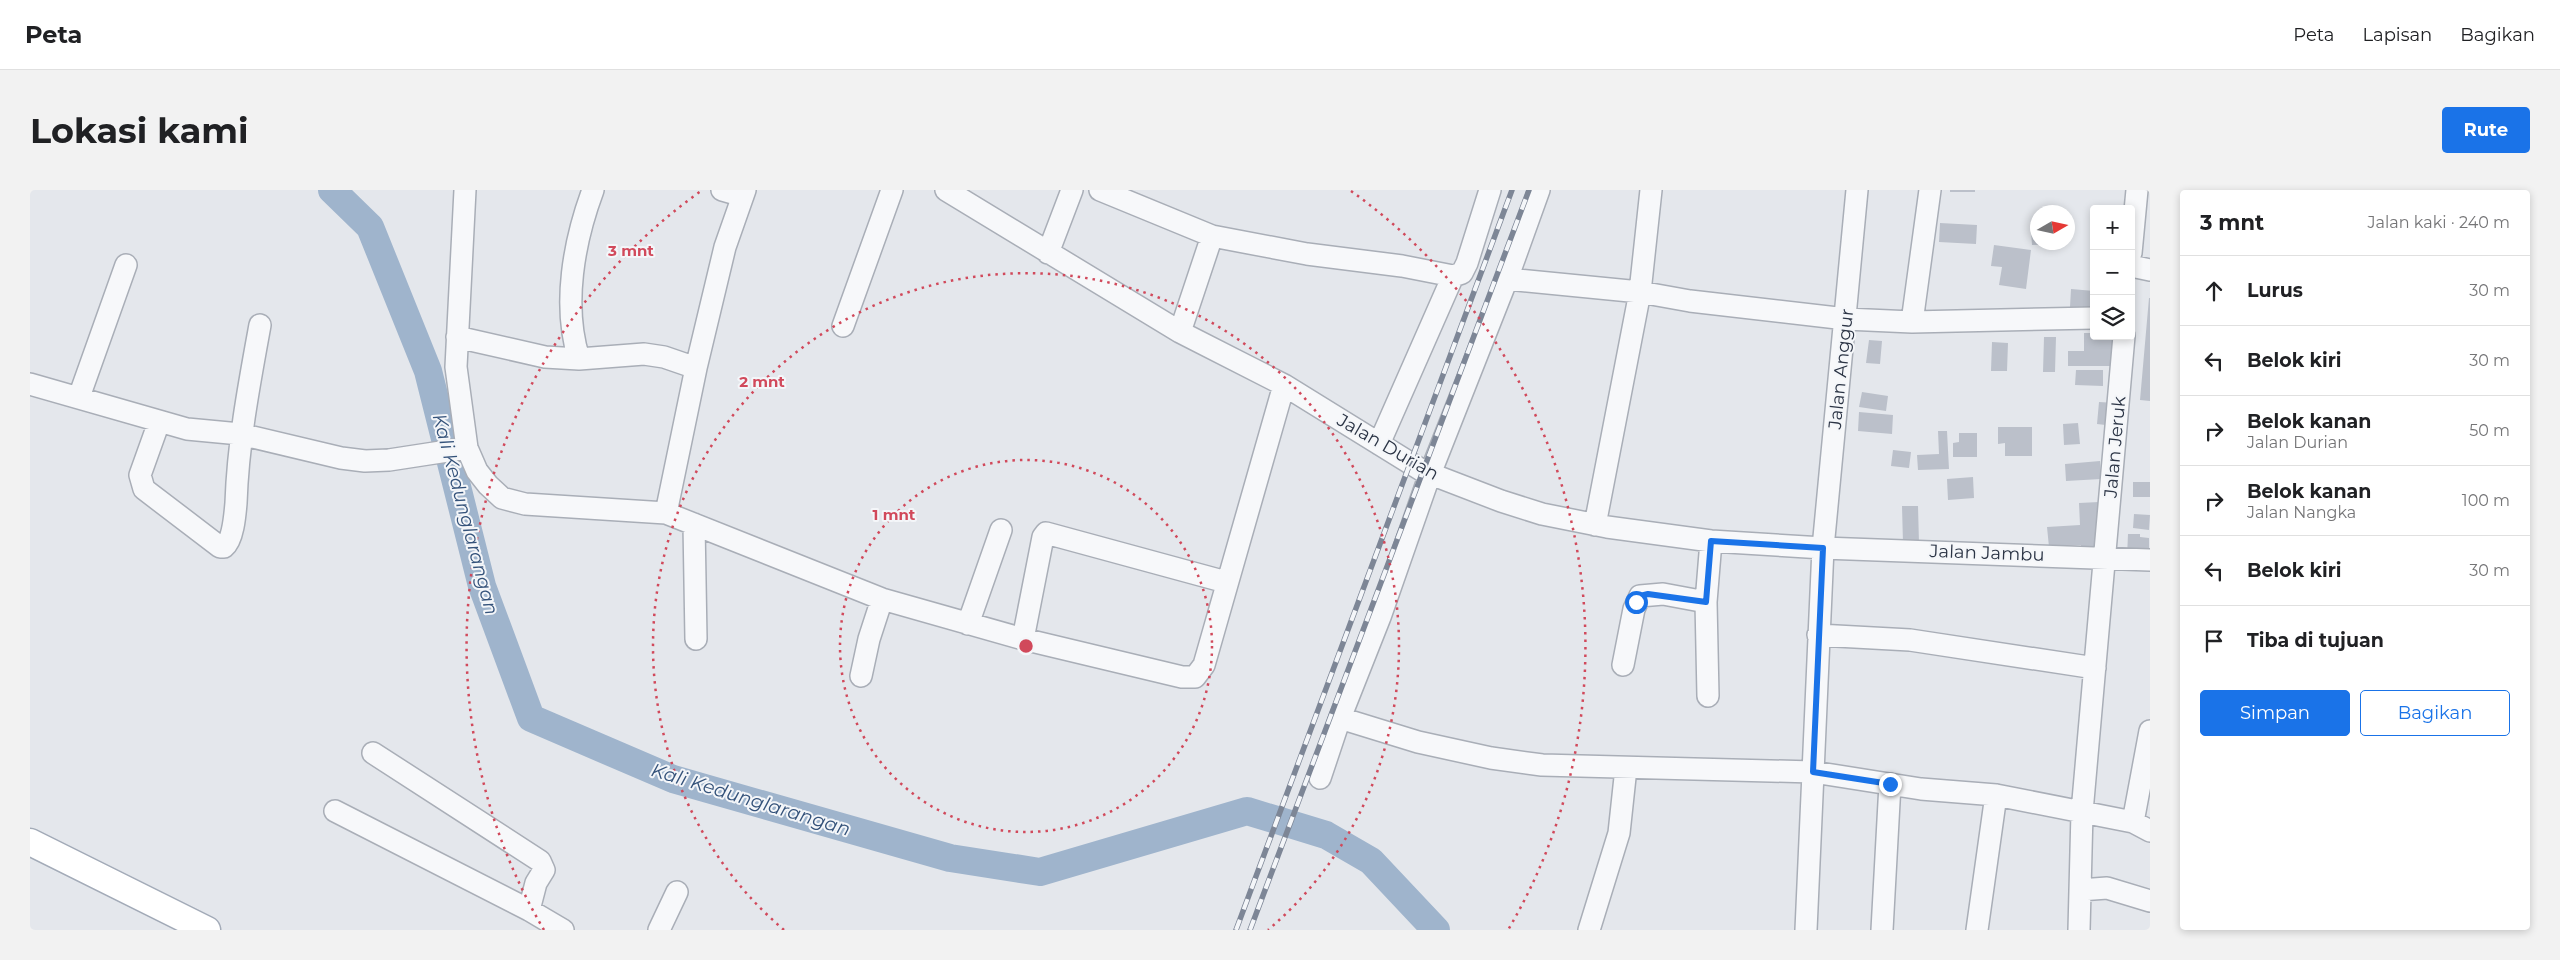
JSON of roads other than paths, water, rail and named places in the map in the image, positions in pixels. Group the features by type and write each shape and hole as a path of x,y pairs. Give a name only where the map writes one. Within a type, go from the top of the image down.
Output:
{"main road":[{"path":"30,842 207,930"}],"street":[{"path":"465,190 456,367 463,448 477,471 502,498 525,504 666,513 882,599 1023,639 1182,677 1195,677 1204,665 1226,582 1284,385"},
{"path":"578,359 572,315 573,275 578,240 593,190"},
{"path":"666,513 696,368 725,247 744,193 722,190"},
{"path":"843,326 892,190"},
{"name":"Jalan Durian","path":"946,190 1048,253 1184,321 1284,385 1430,474 1542,514 1596,525 1711,541 1823,548"},
{"path":"1100,190 1212,236 1307,254 1402,266 1453,276 1462,272 1467,263 1490,190"},
{"path":"1320,778 1340,718 1380,617 1430,474 1507,279 1539,190"},
{"path":"1596,525 1640,292 1650,190"},
{"name":"Jalan Anggur","path":"1806,930 1823,548 1857,190"},
{"path":"1912,322 1930,190"},
{"path":"2131,250 2137,190"},
{"path":"1048,253 1070,196"},
{"path":"1184,321 1212,236"},
{"path":"78,397 126,265"},
{"path":"2135,267 2150,270"},
{"path":"1379,444 1453,276"},
{"path":"1507,279 1640,292 1690,301 1846,319 1912,322 2090,318"},
{"path":"159,422 140,475 140,482 144,489 220,547 227,545 234,517 240,434 260,325"},
{"path":"457,337 545,357 578,359 644,354 664,357 696,368"},
{"name":"Jalan Jeruk","path":"2079,930 2082,812 2124,340"},
{"path":"30,384 187,429 240,434 365,461 408,457 463,448"},
{"path":"694,524 696,639"},
{"path":"968,624 1001,530"},
{"path":"1023,639 1042,537 1046,533 1226,582"},
{"path":"1708,696 1706,602 1711,541"},
{"name":"Jalan Jambu","path":"1823,548 2150,560"},
{"path":"1623,665 1634,609 1640,596 1663,594 1706,602"},
{"path":"861,676 869,639 882,599"},
{"path":"1818,635 1910,640 2095,668"},
{"path":"1340,718 1418,742 1490,758 1542,765 1813,772 1890,784 1996,795 2082,812 2142,827 2150,730"},
{"path":"373,753 540,861 544,870 536,883 529,910"},
{"path":"1589,930 1619,833 1626,768"},
{"path":"1882,930 1890,784"},
{"path":"1977,930 1996,795"},
{"path":"335,811 529,910 563,930"},
{"path":"2080,890 2107,888 2150,901"},
{"path":"660,930 677,892"}],"waterway":[{"name":"Kali Kedunglarangan","path":"332,190 370,227 428,371 482,586 531,718 673,779 950,858 1040,872 1247,811 1326,835 1371,861 1436,930"}],"railway":[{"path":"1236,930 1512,190"},
{"path":"1250,930 1529,190"}]}
